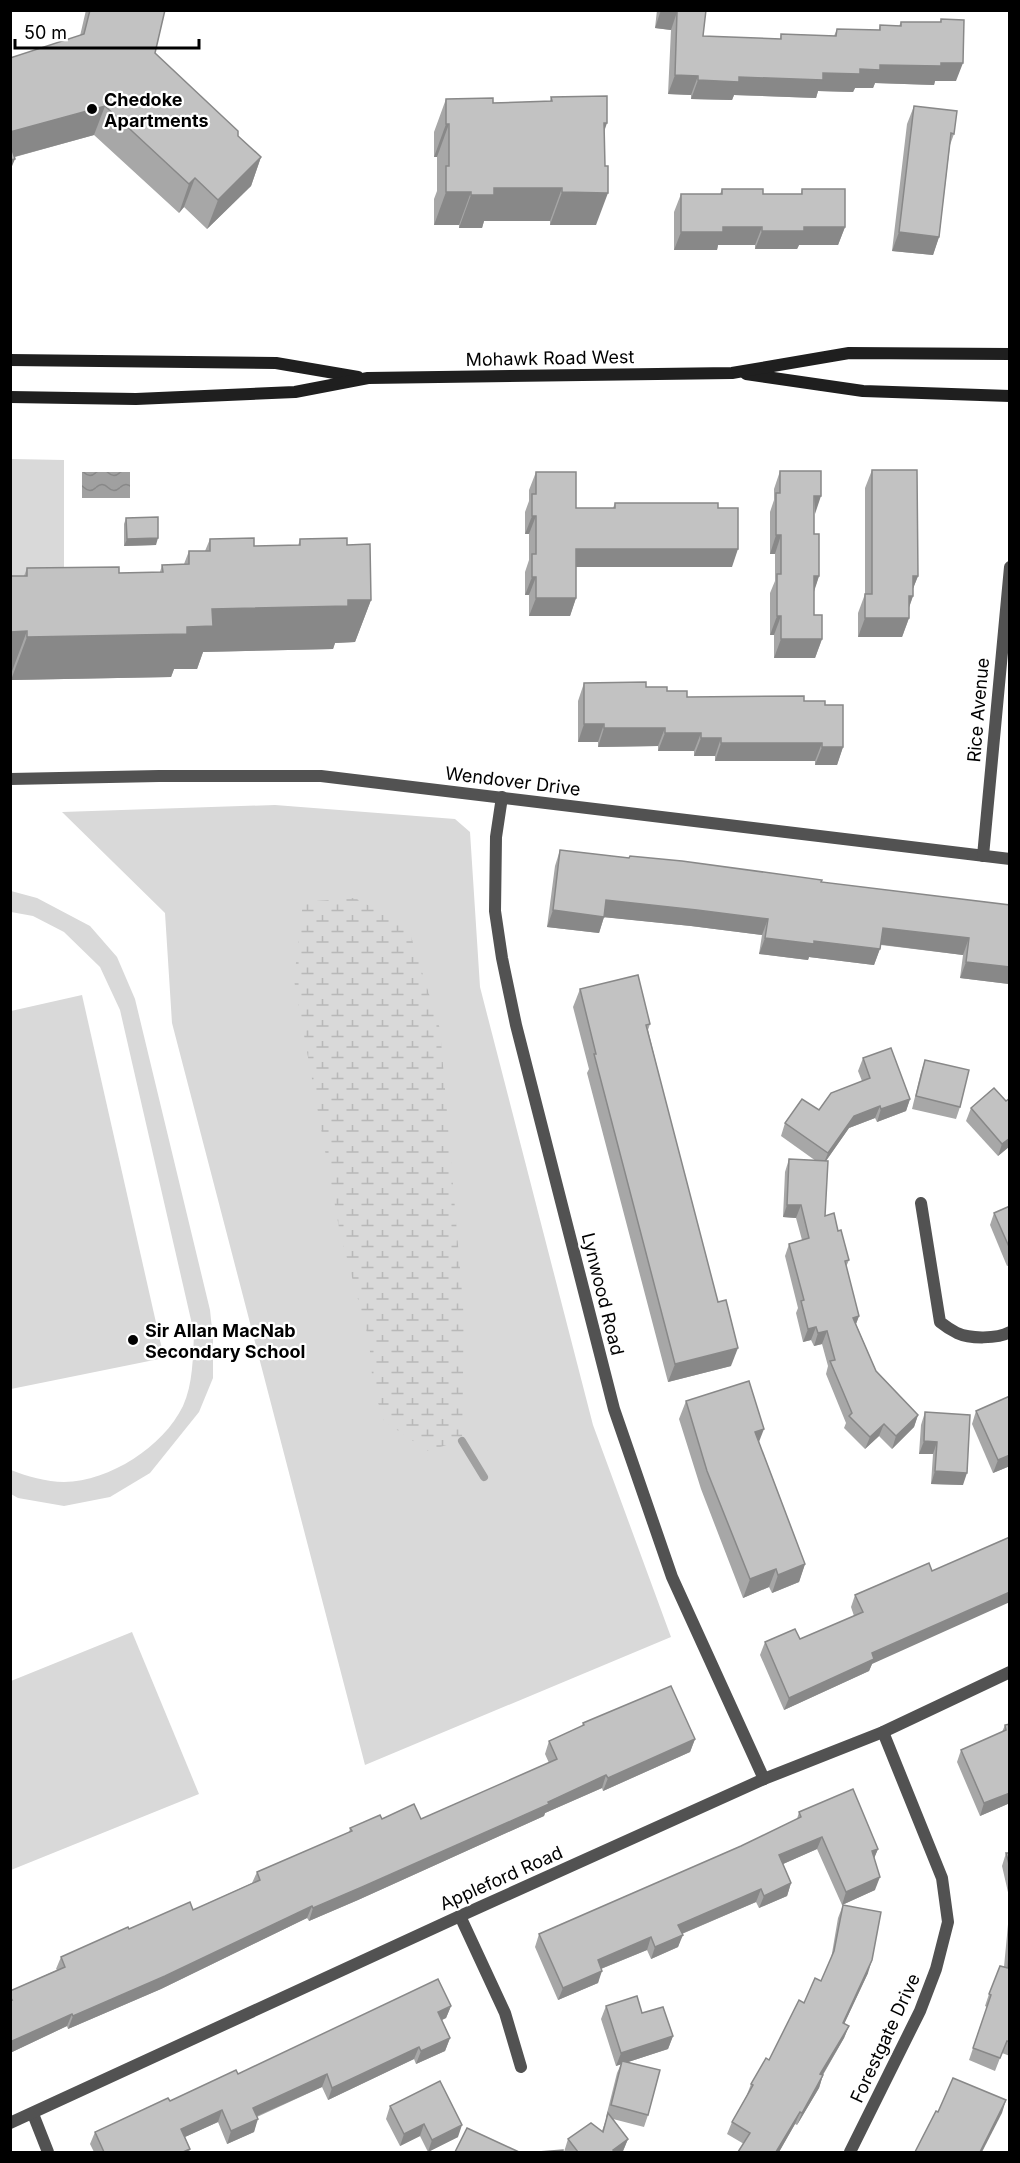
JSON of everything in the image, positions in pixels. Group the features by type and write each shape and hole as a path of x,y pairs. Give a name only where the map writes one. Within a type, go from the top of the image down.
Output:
{"main road":[{"name":"Mohawk Road West","path":"732,373 849,352 1010,354"},
{"name":"Mohawk Road West","path":"10,360 276,363 368,378 732,373 863,391 1010,396"},
{"name":"Mohawk Road West","path":"10,397 136,399 295,392 368,378"}],"street":[{"name":"Rice Avenue","path":"983,856 1010,567"},
{"name":"Wendover Drive","path":"10,779 321,776 1010,859"},
{"name":"Lynwood Road","path":"502,796 496,837 495,890 495,911 502,958 516,1025 614,1409 672,1577 764,1779"},
{"path":"921,1203 940,1322 959,1334 983,1337 1003,1336 1010,1332"},
{"name":"Appleford Road","path":"10,2123 460,1916 764,1779 883,1732 1010,1672"},
{"name":"Forestgate Drive","path":"850,2152 920,2011 936,1969 948,1922 942,1878 883,1732"},
{"path":"460,1916 505,2013 521,2067"},
{"path":"33,2114 48,2152"}],"green space":[{"path":"11,459 64,460 64,586 11,586"},
{"path":"275,805 455,819 470,832 480,987 593,1425 671,1637 365,1765 172,1023 165,913 62,812"},
{"path":"11,891 37,898 90,926 117,957 135,999 210,1310 213,1339 213,1378 199,1412 150,1473 110,1497 64,1506 18,1498 11,1494 11,1470 51,1481 82,1480 117,1468 149,1448 174,1421 183,1406 191,1380 194,1333 120,1010 100,967 64,932 33,916 11,912"},
{"path":"355,898 408,927 440,1029 464,1317 462,1440 428,1451 384,1421 373,1387 369,1340 340,1233 294,980 303,902"},
{"path":"82,995 164,1358 11,1389 11,1011"},
{"path":"132,1632 199,1794 11,1870 11,1681"}],"water":[{"path":"82,472 130,472 130,498 82,498"}],"building":[{"name":"Chedoke Apartments","path":"90,10 165,10 155,53 238,131 238,136 261,157 218,200 195,178 189,184 105,106 10,132 10,58 84,34"},
{"path":"668,10 706,10 703,36 781,39 781,34 836,36 837,29 880,30 880,25 901,26 901,22 964,20 963,63 941,63 941,66 880,65 880,70 860,69 860,74 823,73 823,80 739,77 739,82 698,80 698,76 675,75 677,12"},
{"path":"607,96 607,123 604,123 608,193 562,192 562,188 494,188 494,195 446,192 446,166 449,166 449,124 446,124 446,99 493,98 493,103 552,101 551,97"},
{"path":"914,106 957,111 954,134 951,133 939,237 899,232"},
{"path":"10,143 15,159 10,160"},
{"path":"722,189 763,189 763,194 802,194 802,189 845,189 845,227 804,227 804,231 762,231 762,227 723,227 723,232 681,232 681,194 722,194"},
{"path":"872,470 917,470 918,576 913,576 913,596 909,596 909,618 865,618 865,594 872,594"},
{"path":"780,471 821,471 821,496 814,496 814,534 819,534 819,576 814,576 814,615 822,615 822,639 781,639 781,616 777,616 777,574 781,574 781,535 776,535 776,493 780,493"},
{"path":"536,472 576,472 576,508 615,508 615,503 718,503 718,508 738,508 738,549 576,549 576,598 536,598 536,577 532,577 532,554 536,554 536,516 532,516 532,494 536,494"},
{"path":"158,517 158,538 127,539 126,518"},
{"path":"254,538 254,546 300,545 300,539 347,538 347,545 370,544 371,600 348,600 348,606 212,609 213,626 187,627 187,634 27,637 27,631 10,632 10,576 27,576 27,568 119,567 119,573 163,572 162,565 189,564 189,551 210,551 210,539"},
{"path":"646,682 646,687 667,687 667,691 687,691 687,697 804,696 804,701 825,701 825,705 843,705 843,747 822,747 822,743 721,743 721,738 701,738 701,733 665,733 665,728 604,728 604,724 584,724 584,683"},
{"path":"560,850 682,861 822,880 821,882 1010,905 1010,967 966,962 969,938 883,928 880,949 765,938 768,919 697,910 606,900 604,917 553,910"},
{"path":"638,975 650,1024 646,1025 718,1302 726,1300 738,1348 675,1364 594,1054 596,1054 580,989"},
{"path":"891,1048 910,1099 881,1109 880,1106 854,1116 828,1153 785,1123 802,1099 819,1110 831,1093 870,1078 863,1058"},
{"path":"925,1060 969,1070 960,1107 916,1096"},
{"path":"994,1088 1006,1101 1010,1098 1010,1138 1002,1144 971,1108"},
{"path":"789,1159 828,1161 825,1216 834,1213 838,1231 841,1230 849,1260 845,1261 859,1316 853,1318 876,1371 918,1415 896,1436 884,1424 870,1437 849,1416 852,1413 830,1361 835,1360 827,1331 818,1333 816,1327 808,1329 801,1301 804,1300 789,1244 809,1238 801,1205 787,1205"},
{"path":"1010,1206 1010,1249 994,1213"},
{"path":"749,1381 764,1429 755,1432 805,1564 778,1575 776,1569 750,1579 707,1471 686,1401"},
{"path":"1010,1396 1010,1455 998,1460 976,1411"},
{"path":"925,1412 970,1415 967,1473 935,1471 937,1442 924,1441"},
{"path":"1010,1537 1010,1592 872,1653 874,1659 789,1698 765,1642 795,1629 800,1639 863,1612 855,1595 929,1563 932,1571"},
{"path":"671,1686 695,1739 608,1778 606,1775 548,1802 549,1804 362,1887 313,1908 312,1906 165,1976 10,2042 10,2000 12,2000 10,1991 65,1967 61,1957 190,1902 193,1910 260,1880 257,1872 352,1831 350,1828 380,1815 382,1819 414,1804 421,1819 557,1759 549,1741 584,1725 583,1723"},
{"path":"1010,1724 1010,1793 984,1803 961,1750 1006,1730 1005,1725"},
{"path":"853,1789 878,1849 872,1851 880,1877 846,1892 822,1837 779,1855 791,1883 764,1896 761,1889 678,1925 683,1935 655,1947 651,1937 598,1960 602,1971 563,1988 539,1934 741,1846 801,1817 799,1812"},
{"path":"1006,1853 1010,1853 1010,1868"},
{"path":"843,1905 881,1912 872,1960 843,2023 849,2026 820,2074 823,2075 802,2113 800,2112 776,2152 738,2152 750,2133 732,2122 766,2058 769,2060 799,2000 804,2003 815,1978 821,1981 834,1951"},
{"path":"1010,1945 1010,2042 1007,2041 1000,2058 973,2048 1000,1966 1008,1968"},
{"path":"438,1979 451,2006 438,2012 450,2038 421,2051 419,2047 332,2088 327,2074 253,2108 258,2119 231,2131 222,2110 181,2129 190,2149 183,2152 104,2152 95,2132 168,2098 170,2101 236,2070 238,2074"},
{"path":"637,1996 642,2013 663,2007 673,2036 621,2053 606,2006"},
{"path":"622,2061 660,2070 648,2115 611,2105"},
{"path":"953,2078 1006,2100 980,2152 915,2152 936,2111 938,2112"},
{"path":"440,2081 462,2125 432,2140 424,2124 404,2134 390,2106"},
{"path":"608,2113 628,2139 613,2150 615,2152 578,2152 568,2139 591,2123 603,2132"},
{"path":"467,2128 519,2152 455,2152"},
{"path":"563,2150 563,2152 538,2152"}],"waterway":[{"path":"462,1441 484,1477"}],"place":[{"name":"Chedoke Apartments","path":"92,109"},
{"name":"Sir Allan MacNab Secondary School","path":"133,1340"}]}
